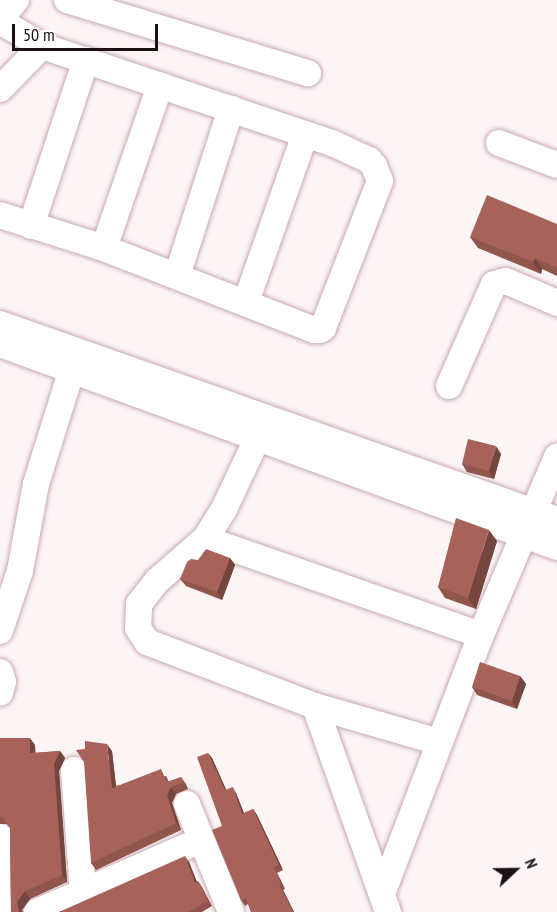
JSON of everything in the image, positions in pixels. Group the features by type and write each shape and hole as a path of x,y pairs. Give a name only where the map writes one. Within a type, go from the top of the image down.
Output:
{"street":[{"path":"67,0 308,73"},
{"path":"0,215 104,248 314,330 323,328 380,182 369,160 305,134 42,46 7,9"},
{"path":"0,88 42,46"},
{"path":"32,226 86,60"},
{"path":"104,248 160,85"},
{"path":"177,276 231,110"},
{"path":"246,302 305,134"},
{"path":"500,143 557,165"},
{"path":"449,386 494,284 506,281 557,303"},
{"path":"0,324 74,362"},
{"path":"0,344 74,362 396,476 557,520"},
{"path":"0,631 20,571 36,484 74,362"},
{"path":"262,429 224,509 205,539 157,581 140,604 138,628 147,642 315,706 439,742"},
{"path":"385,903 439,742 481,635 557,457"},
{"path":"396,476 523,535 557,547"},
{"path":"205,539 481,635"},
{"path":"0,672 3,682 0,693"},
{"path":"315,706 385,903"},
{"path":"74,770 83,892"},
{"path":"188,804 231,912"},
{"path":"0,837 3,912"},
{"path":"37,912 201,840"}],"building":[{"path":"487,195 557,224 557,268 535,258 533,262 470,237"},
{"path":"468,439 496,446 489,471 462,464"},
{"path":"456,518 489,530 468,598 438,587"},
{"path":"206,549 230,558 217,592 180,579 187,562 191,559 198,560"},
{"path":"480,662 520,676 512,701 472,687"},
{"path":"0,738 30,738 30,753 60,751 54,764 62,875 25,891 17,902 19,912 11,912 10,828 0,817"},
{"path":"85,741 107,744 112,788 161,769 167,782 181,777 183,782 171,787 167,795 176,823 91,863 84,762 76,750 85,749"},
{"path":"208,753 225,790 233,787 242,814 253,809 279,865 274,867 281,883 279,884 293,912 251,912 246,898 241,900 212,830 222,826 197,757"},
{"path":"185,856 195,883 198,881 208,901 188,912 59,912"}]}
